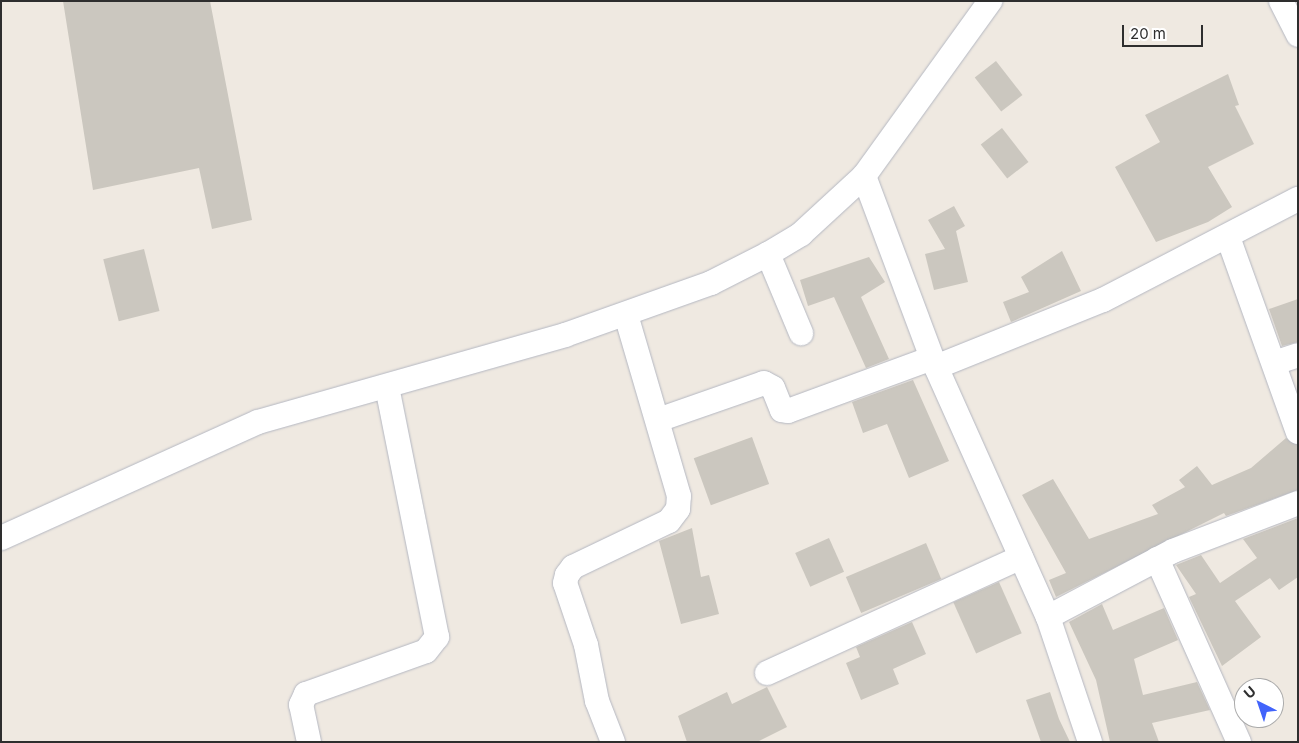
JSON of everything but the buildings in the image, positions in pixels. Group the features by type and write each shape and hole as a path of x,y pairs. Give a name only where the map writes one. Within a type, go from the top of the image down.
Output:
{"street":[{"path":"1,538 214,439 318,404 387,387 626,315 711,283 768,254 808,228 864,176 990,1"},
{"path":"1281,1 1298,35"},
{"path":"864,176 934,363 1048,617 1090,742"},
{"path":"658,420 764,383 773,388 782,410 788,411 1040,328 1228,237 1298,199"},
{"path":"1228,237 1298,432"},
{"path":"768,254 801,333"},
{"path":"613,742 565,583 573,567 654,531 678,509 676,478 626,315"},
{"path":"1274,363 1298,355"},
{"path":"309,742 301,705 306,694 426,651 437,637 387,387"},
{"path":"1048,617 1157,559 1298,503"},
{"path":"767,672 1021,557"},
{"path":"1157,559 1239,742"}]}
